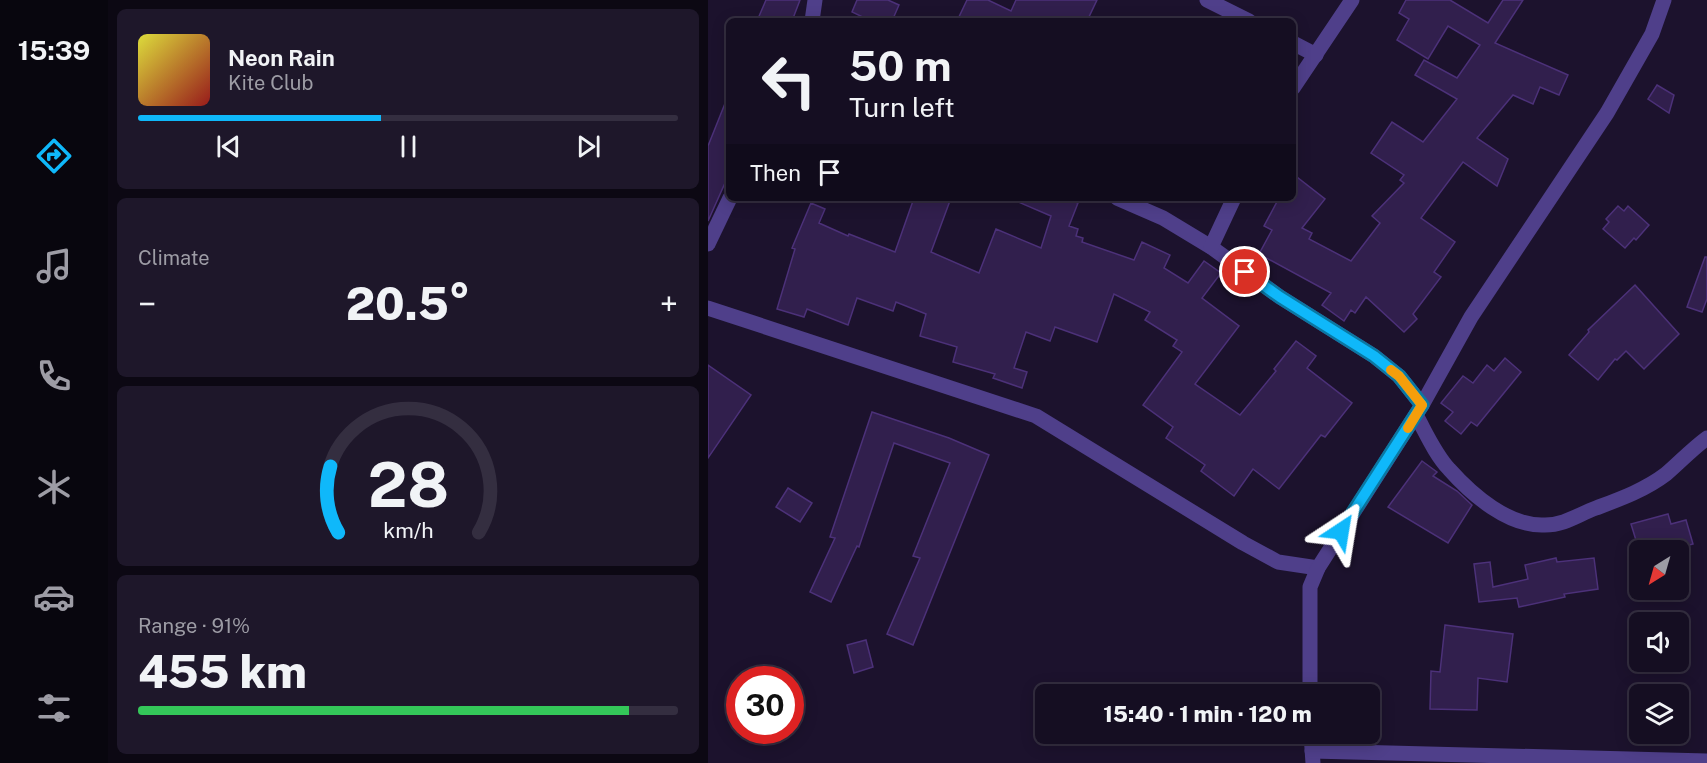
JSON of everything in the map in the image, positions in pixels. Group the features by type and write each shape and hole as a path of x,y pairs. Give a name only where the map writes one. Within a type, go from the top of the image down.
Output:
{"street":[{"path":"812,18 815,0"},
{"path":"1207,0 1243,18"},
{"path":"1296,84 1352,0"},
{"path":"1310,684 1310,587 1318,568 1419,410 1471,317 1607,113 1652,34 1664,0"},
{"path":"1296,45 1316,55"},
{"path":"708,244 729,201"},
{"path":"1124,201 1162,218 1211,248 1280,297 1374,356 1399,376 1448,468 1471,490 1495,508 1525,523 1544,525 1565,523 1594,508 1626,498 1665,474 1707,438"},
{"path":"1211,248 1233,201"},
{"path":"708,308 1036,416 1252,548 1278,562 1318,568"},
{"path":"1312,757 1707,761"}],"building":[{"path":"766,0 800,0 793,18 758,18"},
{"path":"857,0 888,0 899,5 893,18 865,18 852,12"},
{"path":"967,0 988,0 1011,11 1016,0 1097,0 1088,18 958,18"},
{"path":"1406,0 1450,0 1488,23 1503,0 1523,0 1495,43 1568,75 1559,95 1540,87 1533,104 1513,95 1477,138 1508,159 1497,186 1463,162 1421,218 1455,242 1434,272 1441,277 1413,314 1417,319 1404,332 1366,297 1355,313 1351,310 1344,321 1322,305 1331,293 1259,254 1272,230 1264,226 1277,201 1296,201 1296,176 1325,199 1302,228 1312,233 1309,239 1351,261 1380,223 1372,216 1404,183 1400,180 1404,175 1371,153 1392,122 1423,142 1457,99 1415,75 1424,60 1457,78 1480,45 1448,26 1428,59 1397,40 1409,19 1399,13"},
{"path":"1657,85 1674,95 1669,113 1648,99"},
{"path":"726,101 726,181 708,221 708,146"},
{"path":"913,201 950,201 931,252 979,273 996,229 1041,248 1051,216 1016,201 1072,201 1078,203 1069,226 1078,229 1076,236 1083,238 1082,242 1134,260 1142,242 1170,255 1164,268 1188,283 1204,261 1221,273 1202,298 1239,326 1195,384 1240,415 1276,371 1274,369 1296,341 1316,356 1307,368 1352,403 1325,437 1321,435 1279,489 1253,469 1234,496 1201,471 1205,465 1166,438 1173,427 1143,405 1182,352 1173,346 1177,340 1145,320 1150,312 1114,294 1097,342 1055,327 1050,341 1026,332 1014,368 1027,372 1022,388 993,378 995,374 953,362 957,347 920,336 926,314 896,302 893,311 857,298 848,325 807,309 804,317 777,309 795,249 792,248 811,203 825,209 819,223 848,236 849,234 895,252"},
{"path":"1618,206 1624,211 1628,206 1649,225 1636,240 1634,238 1625,248 1603,229 1609,222 1606,219"},
{"path":"1705,257 1707,257 1707,299 1702,312 1687,307"},
{"path":"1635,285 1679,334 1644,369 1626,351 1617,360 1615,359 1598,380 1569,355 1589,332 1588,330"},
{"path":"1505,358 1521,372 1477,426 1471,422 1461,434 1445,421 1453,412 1441,403 1463,376 1473,383 1487,365 1494,371"},
{"path":"708,365 751,395 708,458"},
{"path":"872,412 949,438 989,455 913,645 887,634 920,558 913,556 950,463 894,443 859,547 857,546 831,602 810,592 835,538 830,537"},
{"path":"1422,461 1437,472 1433,476 1457,491 1472,505 1448,543 1388,507"},
{"path":"788,488 812,503 800,522 776,507"},
{"path":"1668,514 1671,524 1686,520 1693,544 1689,545 1689,540 1636,540 1631,524"},
{"path":"1556,558 1557,562 1594,558 1598,589 1564,594 1565,597 1519,607 1517,598 1479,602 1474,564 1490,562 1493,587 1528,579 1525,565"},
{"path":"1445,625 1513,634 1507,682 1478,678 1477,710 1430,709 1431,671 1440,672"},
{"path":"866,640 873,667 854,673 847,645"}],"slow traffic":[{"path":"1391,370 1399,376 1422,405 1408,428"}],"route":[{"path":"1245,272 1280,297 1374,356 1399,376 1422,405 1341,531"}]}
